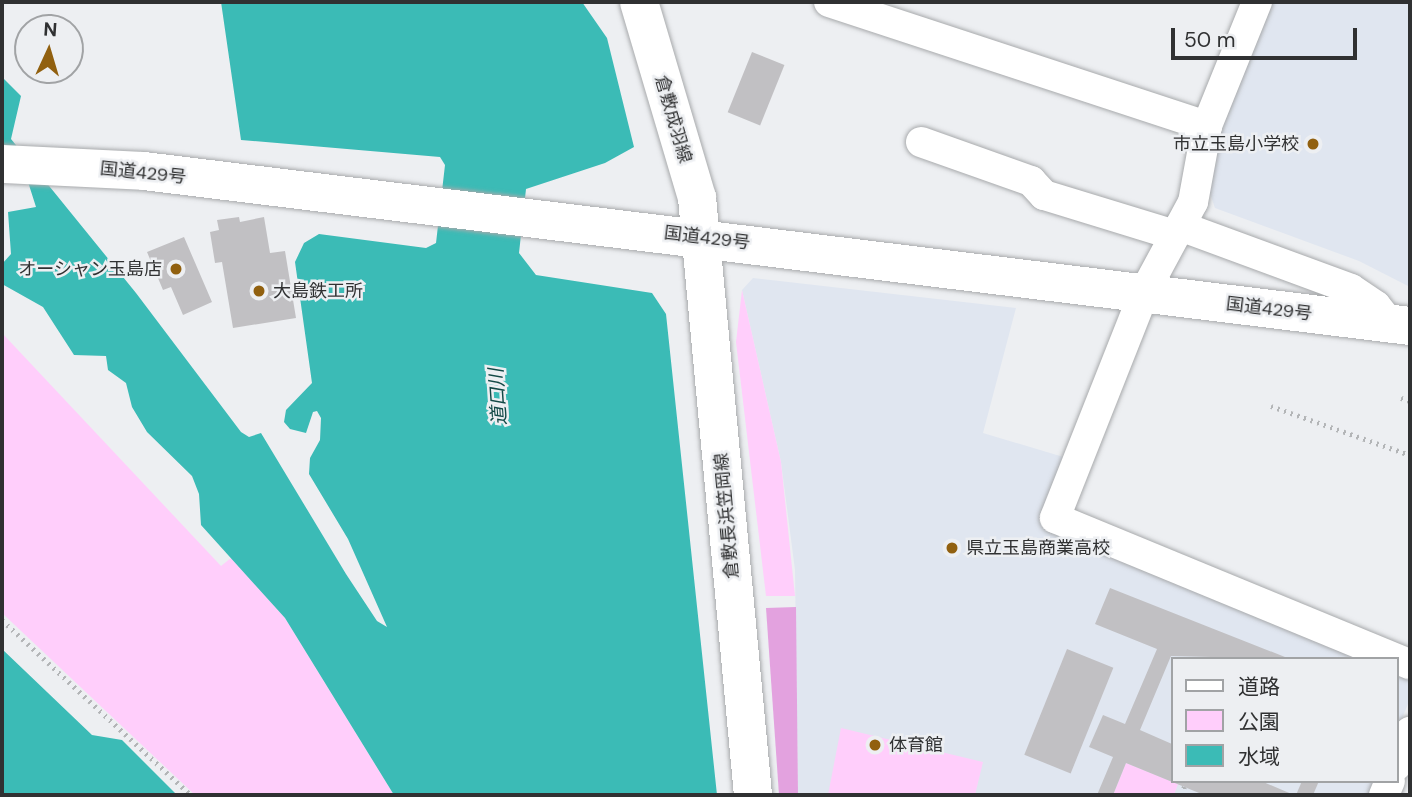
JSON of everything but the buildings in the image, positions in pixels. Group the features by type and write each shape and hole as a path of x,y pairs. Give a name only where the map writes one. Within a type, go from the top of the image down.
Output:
{"main road":[{"name":"倉敷成羽線","path":"639,2 697,198 701,237"},
{"name":"国道429号","path":"2,164 144,171 440,210 701,237 1400,325"},
{"name":"倉敷長浜笠岡線","path":"701,237 753,795"}],"street":[{"path":"829,2 1207,126"},
{"path":"1257,2 1207,126 1193,202 1144,293 1055,519 1393,657"},
{"path":"921,142 1031,181 1044,195 1178,231 1350,289 1400,325"},
{"path":"1398,761 1410,732"}],"path":[{"path":"1401,398 1410,401"},
{"path":"1271,406 1410,455"},
{"path":"2,620 191,795"},
{"path":"1181,795 1184,787"}],"shaded area":[{"name":"市立玉島小学校","path":"1268,2 1410,2 1410,287 1359,261 1215,208 1207,185 1225,104"},
{"name":"県立玉島商業高校","path":"753,278 1016,308 983,433 1070,459 1046,520 1365,657 1170,657 1170,783 1375,783 1370,795 798,795 795,570 781,462 742,290"},
{"path":"796,607 798,795 779,795 766,608"},
{"path":"1398,671 1410,676 1410,699 1398,728"}],"green space":[{"path":"742,290 781,462 795,596 766,596 736,342"},
{"path":"2,333 221,566 231,558 285,618 394,795 195,795 2,613"},
{"name":"体育館","path":"841,728 983,762 975,795 828,795"},
{"path":"1126,763 1178,784 1174,795 1113,795"}],"water":[{"name":"道口川","path":"221,2 582,2 607,38 634,147 605,163 526,189 519,253 536,275 652,293 666,314 717,795 394,795 285,618 201,525 199,494 192,476 147,432 132,407 126,383 108,370 106,356 74,355 43,307 2,284 2,264 11,254 8,212 36,207 29,185 2,141 2,77 21,96 11,139 136,293 241,432 249,437 261,433 346,574 377,621 387,627 348,539 309,474 310,458 320,440 321,418 317,411 313,412 306,433 290,429 284,422 286,410 312,383 295,262 304,243 319,234 426,248 436,243 445,165 440,157 241,140"},
{"path":"2,649 92,735 122,740 177,795 2,795"}],"place":[{"name":"市立玉島小学校","path":"1313,144"},
{"name":"オーシャン玉島店","path":"176,269"},
{"name":"大島鉄工所","path":"259,291"},
{"name":"県立玉島商業高校","path":"952,548"},
{"name":"体育館","path":"875,745"}]}
